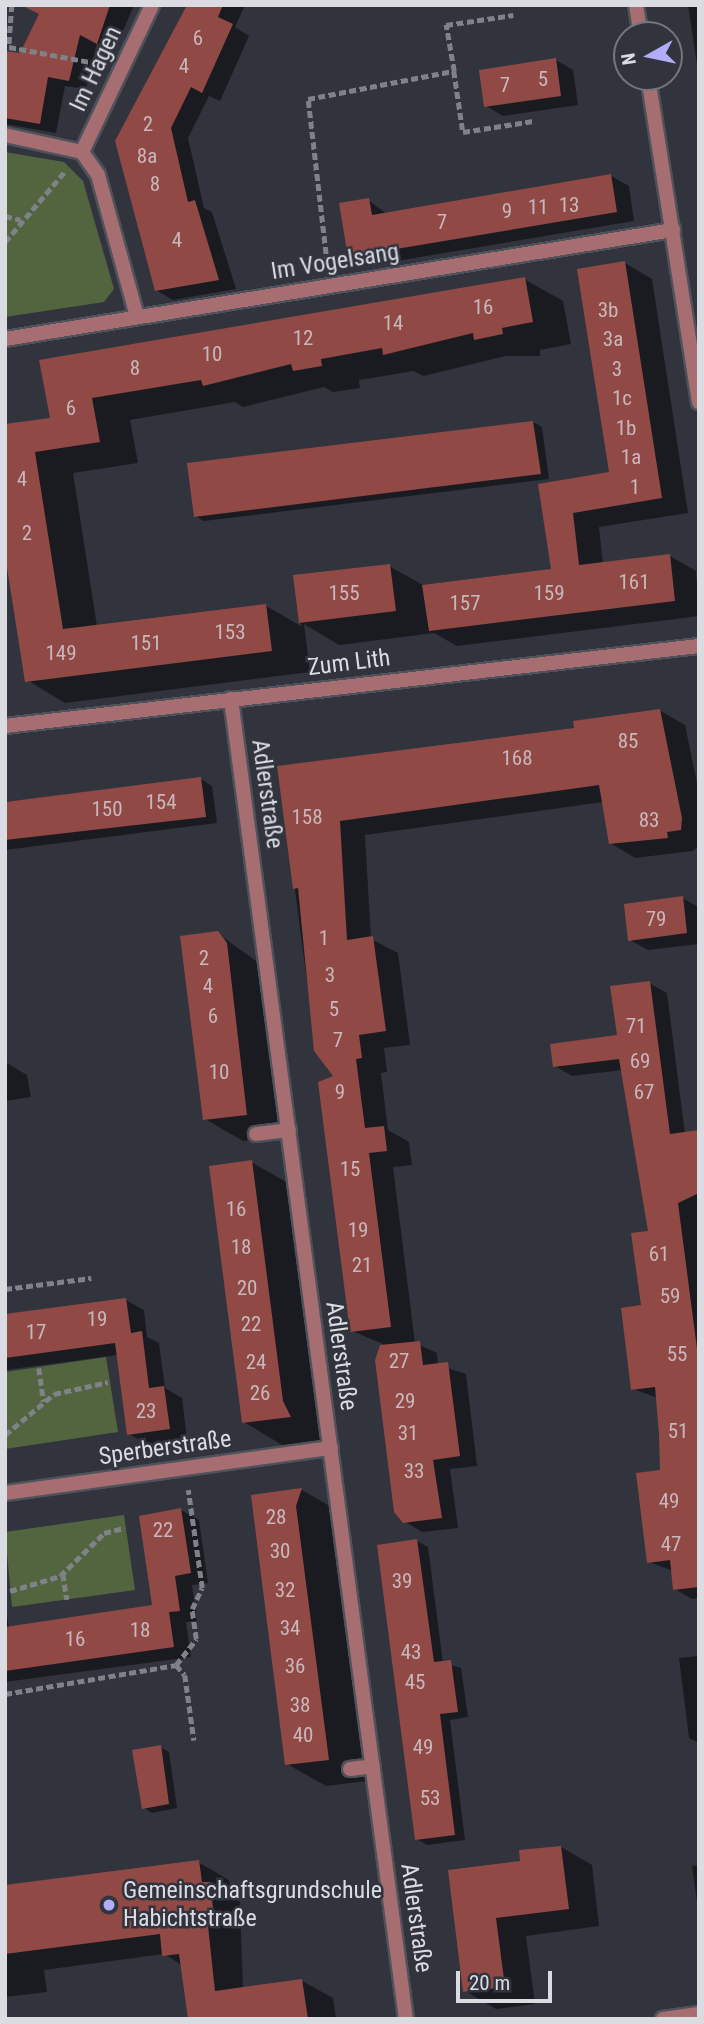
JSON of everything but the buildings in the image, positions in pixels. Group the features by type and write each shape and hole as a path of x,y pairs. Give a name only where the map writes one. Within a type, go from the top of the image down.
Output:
{"street":[{"name":"Im Hagen","path":"82,152 152,5"},
{"path":"650,91 699,402"},
{"path":"5,135 82,152 97,176 137,317"},
{"name":"Im Vogelsang","path":"5,339 673,230"},
{"name":"Zum Lith","path":"5,726 699,646"},
{"name":"Adlerstraße","path":"231,699 406,2019"},
{"path":"257,1134 289,1130"},
{"name":"Sperberstraße","path":"5,1493 331,1448"},
{"path":"351,1769 373,1766"},
{"path":"663,2019 699,2014"}],"path":[{"path":"12,5 9,47 122,68"},
{"path":"513,15 446,25 463,132 533,121"},
{"path":"329,286 308,99 454,71"},
{"path":"5,242 21,220 82,152"},
{"path":"5,216 21,220"},
{"path":"5,1289 91,1278"},
{"path":"39,1368 44,1402"},
{"path":"5,1435 44,1402 65,1389 108,1382"},
{"path":"5,1694 176,1665 196,1639 192,1609 202,1588 185,1468"},
{"path":"10,1591 63,1574 104,1533 124,1528"},
{"path":"63,1574 67,1600"},
{"path":"176,1665 185,1675 194,1740"}],"green space":[{"path":"5,152 64,162 83,181 114,289 104,302 5,317"},
{"path":"106,1357 118,1432 5,1449 5,1372"},
{"path":"124,1515 135,1590 12,1607 5,1532"}],"place":[{"name":"Gemeinschaftsgrundschule Habichtstraße","path":"109,1905"}]}
